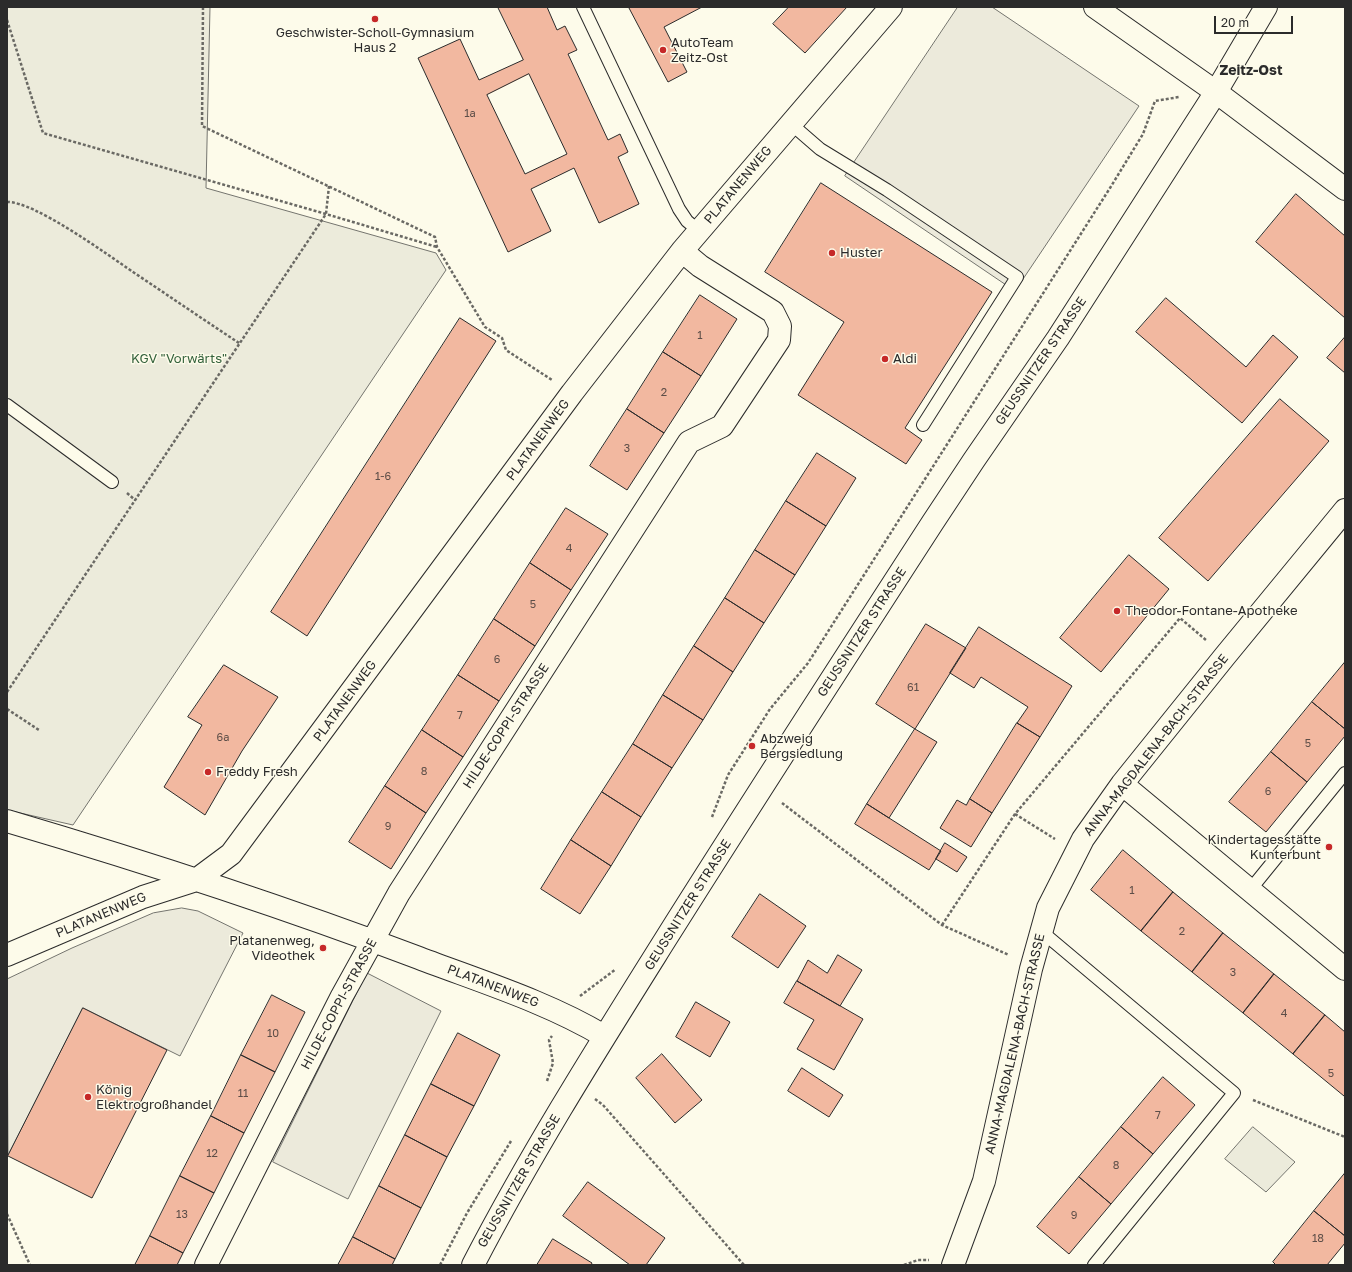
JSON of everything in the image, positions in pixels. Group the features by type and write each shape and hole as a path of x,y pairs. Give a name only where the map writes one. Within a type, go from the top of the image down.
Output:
{"street":[{"name":"PLATANENWEG","path":"7,956 143,897 196,880 236,849 572,393 682,251 790,123 891,7"},
{"path":"1095,7 1216,92 1345,189"},
{"name":"GEUSSNITZER STRASSE","path":"473,1265 494,1223 604,1036 953,491 1058,338 1216,92 1266,7"},
{"name":"HILDE-COPPI-STRASSE","path":"206,1265 342,996 399,892 689,442 722,426 779,340 780,326 773,312 700,266 682,251"},
{"name":"ANNA-MAGDALENA-BACH-STRASSE","path":"944,1264 984,1181 1032,965 1041,931 1048,908 1082,839 1122,784 1345,510"},
{"path":"1122,784 1345,969"},
{"name":"PLATANENWEG","path":"7,821 244,894 372,940 565,1014 604,1036"}],"lane":[{"path":"583,7 679,209 687,221 699,231"},
{"path":"790,123 820,149 887,190 1017,277 923,425"},
{"path":"7,405 112,482"},
{"path":"1250,890 1345,773"},
{"path":"1041,931 1234,1093 1094,1265"}],"path":[{"path":"203,7 202,126 435,237 437,247 485,327 502,338 506,350 572,393"},
{"path":"7,20 43,133 437,247"},
{"path":"712,818 728,775 770,710 808,663 1110,188 1143,134 1155,101 1216,92"},
{"path":"7,692 326,214 329,186"},
{"path":"7,202 21,204 41,213 70,230 239,343"},
{"path":"942,925 1015,814 1180,618 1225,656"},
{"path":"7,709 38,730"},
{"path":"762,788 942,925 1032,965"},
{"path":"1015,814 1076,852"},
{"path":"543,1088 553,1063 549,1040 565,1014 582,993 618,968"},
{"path":"574,1086 603,1105 744,1265"},
{"path":"1234,1093 1345,1137"},
{"path":"440,1265 467,1213 511,1140"},
{"path":"7,1214 30,1265"},
{"path":"904,1265 918,1260 928,1260 944,1264"}],"green space":[{"name":"KGV \"Vorwärts\"","path":"7,7 210,7 206,188 436,253 446,270 73,825 7,810"},
{"path":"1253,1127 1295,1162 1266,1192 1225,1159"}],"shaded area":[{"path":"958,7 992,7 1139,106 1015,291 845,176"},
{"path":"182,908 198,911 243,933 180,1056 83,1008 8,1156 7,979 72,948 153,913"},
{"path":"367,973 441,1011 348,1199 273,1162"}],"building":[{"path":"498,7 547,7 557,30 565,26 577,50 568,54 608,140 620,134 628,152 618,157 639,204 599,223 574,168 531,189 551,231 508,252 418,58 460,39 479,80 523,60","holes":["529,74 567,154 525,174 487,95"]},
{"name":"AutoTeam Zeitz-Ost","path":"702,7 664,27 687,72 668,82 629,8"},
{"path":"789,7 847,7 805,53 773,24"},
{"name":"Aldi","path":"821,183 992,292 905,428 922,440 906,464 798,395 844,322 765,272"},
{"path":"1296,194 1345,236 1345,318 1256,242"},
{"path":"700,295 737,319 701,376 663,352"},
{"path":"1166,298 1246,367 1273,335 1298,357 1242,423 1136,332"},
{"path":"460,318 496,341 307,636 271,612"},
{"path":"1345,337 1345,373 1327,358"},
{"path":"663,352 701,376 664,433 627,409"},
{"path":"1280,399 1329,441 1208,581 1159,538"},
{"path":"627,409 664,433 627,490 590,466"},
{"path":"817,453 856,478 826,526 786,501"},
{"path":"786,501 826,526 795,575 755,550"},
{"path":"566,508 608,534 571,590 530,563"},
{"path":"755,550 795,575 764,623 725,598"},
{"path":"1129,555 1169,589 1101,672 1060,638"},
{"path":"530,563 571,590 535,646 494,619"},
{"path":"725,598 764,623 733,672 694,646"},
{"path":"494,619 535,646 499,701 458,675"},
{"path":"926,624 966,648 915,729 876,704"},
{"path":"979,627 1072,686 1040,737 1017,723 1028,707 981,677 974,688 950,673"},
{"path":"694,646 733,672 703,720 663,695"},
{"path":"1345,662 1345,729 1312,702"},
{"path":"224,665 278,697 242,751 205,815 164,787 202,725 188,717"},
{"path":"458,675 499,701 463,757 422,730"},
{"path":"663,695 703,720 672,768 633,744"},
{"path":"1312,702 1345,729 1345,736 1307,782 1271,752"},
{"path":"1017,723 1040,737 992,813 970,799"},
{"path":"915,729 937,742 889,818 867,804"},
{"path":"422,730 463,757 426,813 385,786"},
{"path":"633,744 672,768 641,817 602,792"},
{"path":"1271,752 1307,782 1266,832 1229,802"},
{"path":"385,786 426,813 391,869 349,842"},
{"path":"602,792 641,817 611,866 571,840"},
{"path":"970,799 992,813 971,847 940,828 957,800 966,805"},
{"path":"867,804 941,851 929,870 855,824"},
{"path":"571,840 611,866 580,914 541,889"},
{"path":"945,843 967,857 957,872 936,859"},
{"path":"1123,850 1173,892 1141,931 1091,890"},
{"path":"1173,892 1223,933 1192,972 1141,931"},
{"path":"760,894 806,926 778,968 732,937"},
{"path":"1223,933 1274,974 1243,1013 1192,972"},
{"path":"838,955 862,970 840,1006 797,981 808,960 827,973"},
{"path":"1274,974 1325,1015 1293,1054 1243,1013"},
{"path":"797,981 863,1019 834,1070 797,1049 814,1020 784,1003"},
{"path":"272,995 305,1012 275,1072 241,1055"},
{"path":"696,1002 730,1022 710,1057 676,1037"},
{"path":"83,1008 167,1050 92,1198 8,1156"},
{"path":"1325,1015 1345,1032 1344,1096 1293,1054"},
{"path":"458,1033 500,1055 474,1106 431,1084"},
{"path":"662,1054 702,1100 675,1123 636,1078"},
{"path":"241,1055 275,1072 244,1133 211,1116"},
{"path":"802,1068 843,1095 829,1117 788,1091"},
{"path":"1163,1077 1195,1105 1153,1154 1121,1127"},
{"path":"431,1084 474,1106 447,1157 405,1135"},
{"path":"211,1116 244,1133 214,1193 180,1176"},
{"path":"1121,1127 1153,1154 1111,1204 1079,1177"},
{"path":"405,1135 447,1157 421,1208 379,1186"},
{"path":"1345,1173 1345,1236 1314,1211"},
{"path":"180,1176 214,1193 183,1253 150,1236"},
{"path":"1079,1177 1111,1204 1069,1254 1037,1227"},
{"path":"588,1182 665,1238 646,1265 630,1265 563,1216"},
{"path":"379,1186 421,1208 395,1259 353,1237"},
{"path":"1314,1211 1345,1236 1345,1243 1327,1265 1276,1265 1273,1262"},
{"path":"150,1236 183,1253 177,1265 135,1265"},
{"path":"353,1237 395,1259 392,1265 338,1265"},
{"path":"553,1239 592,1263 591,1265 537,1265"}],"place":[{"name":"Geschwister-Scholl-Gymnasium Haus 2","path":"375,19"},
{"name":"AutoTeam Zeitz-Ost","path":"663,50"},
{"name":"Huster","path":"832,253"},
{"name":"Aldi","path":"885,359"},
{"name":"Theodor-Fontane-Apotheke","path":"1117,611"},
{"name":"Abzweig Bergsiedlung","path":"752,746"},
{"name":"Freddy Fresh","path":"208,772"},
{"name":"Kindertagesstätte Kunterbunt","path":"1329,847"},
{"name":"Platanenweg, Videothek","path":"323,948"},
{"name":"König Elektrogroßhandel","path":"88,1097"}],"district":[{"name":"Zeitz-Ost","path":"1251,71"}]}
